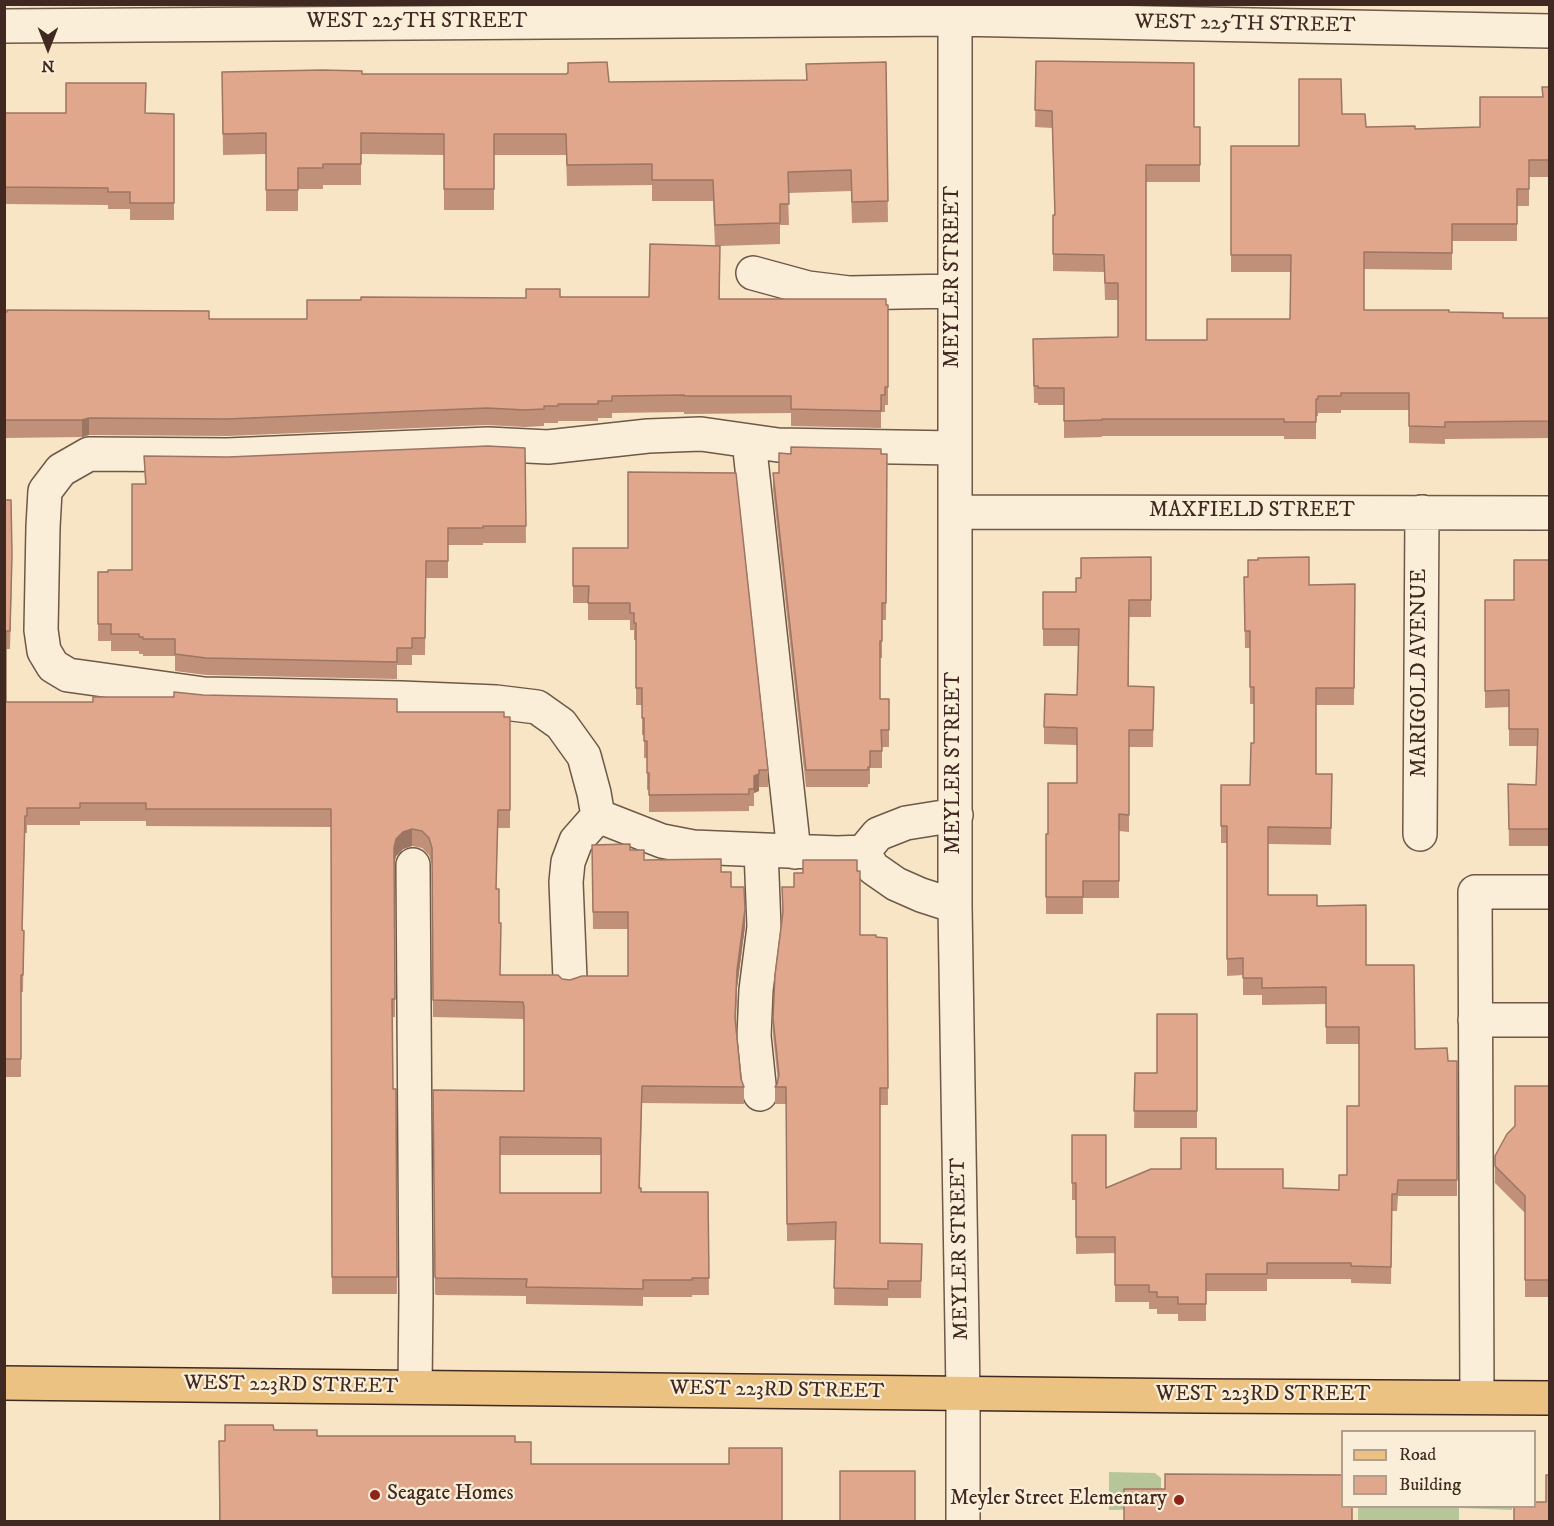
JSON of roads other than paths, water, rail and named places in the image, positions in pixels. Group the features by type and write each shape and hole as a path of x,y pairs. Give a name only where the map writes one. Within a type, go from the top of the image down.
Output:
{"main road":[{"name":"WEST 223RD STREET","path":"4,1383 1550,1398"}],"street":[{"name":"WEST 225TH STREET","path":"4,26 955,12 1550,31"},
{"name":"MEYLER STREET","path":"955,12 955,906 963,1521"},
{"path":"753,273 808,288 849,293 954,291"},
{"path":"598,816 584,756 561,724 537,707 496,702 401,698 204,694 68,675 53,666 44,651 41,630 45,491 61,470 89,454 227,455 488,444 548,447 648,436 701,434 778,445 955,448"},
{"path":"748,441 794,852"},
{"name":"MAXFIELD STREET","path":"955,512 1550,513"},
{"name":"MARIGOLD AVENUE","path":"1420,834 1422,512"},
{"path":"863,852 878,834 906,823 956,815"},
{"path":"598,816 662,841 693,847 794,852 863,852"},
{"path":"570,979 566,882 568,862 576,842 598,816"},
{"path":"760,1094 753,1036 764,927 761,850"},
{"path":"863,852 873,868 896,884 955,906"},
{"path":"413,865 415,1387"},
{"path":"1476,1398 1475,892 1550,892"},
{"path":"1475,1020 1550,1020"}],"place":[{"name":"Seagate Homes","path":"375,1495"},
{"name":"Meyler Street Elementary","path":"1179,1500"}]}
